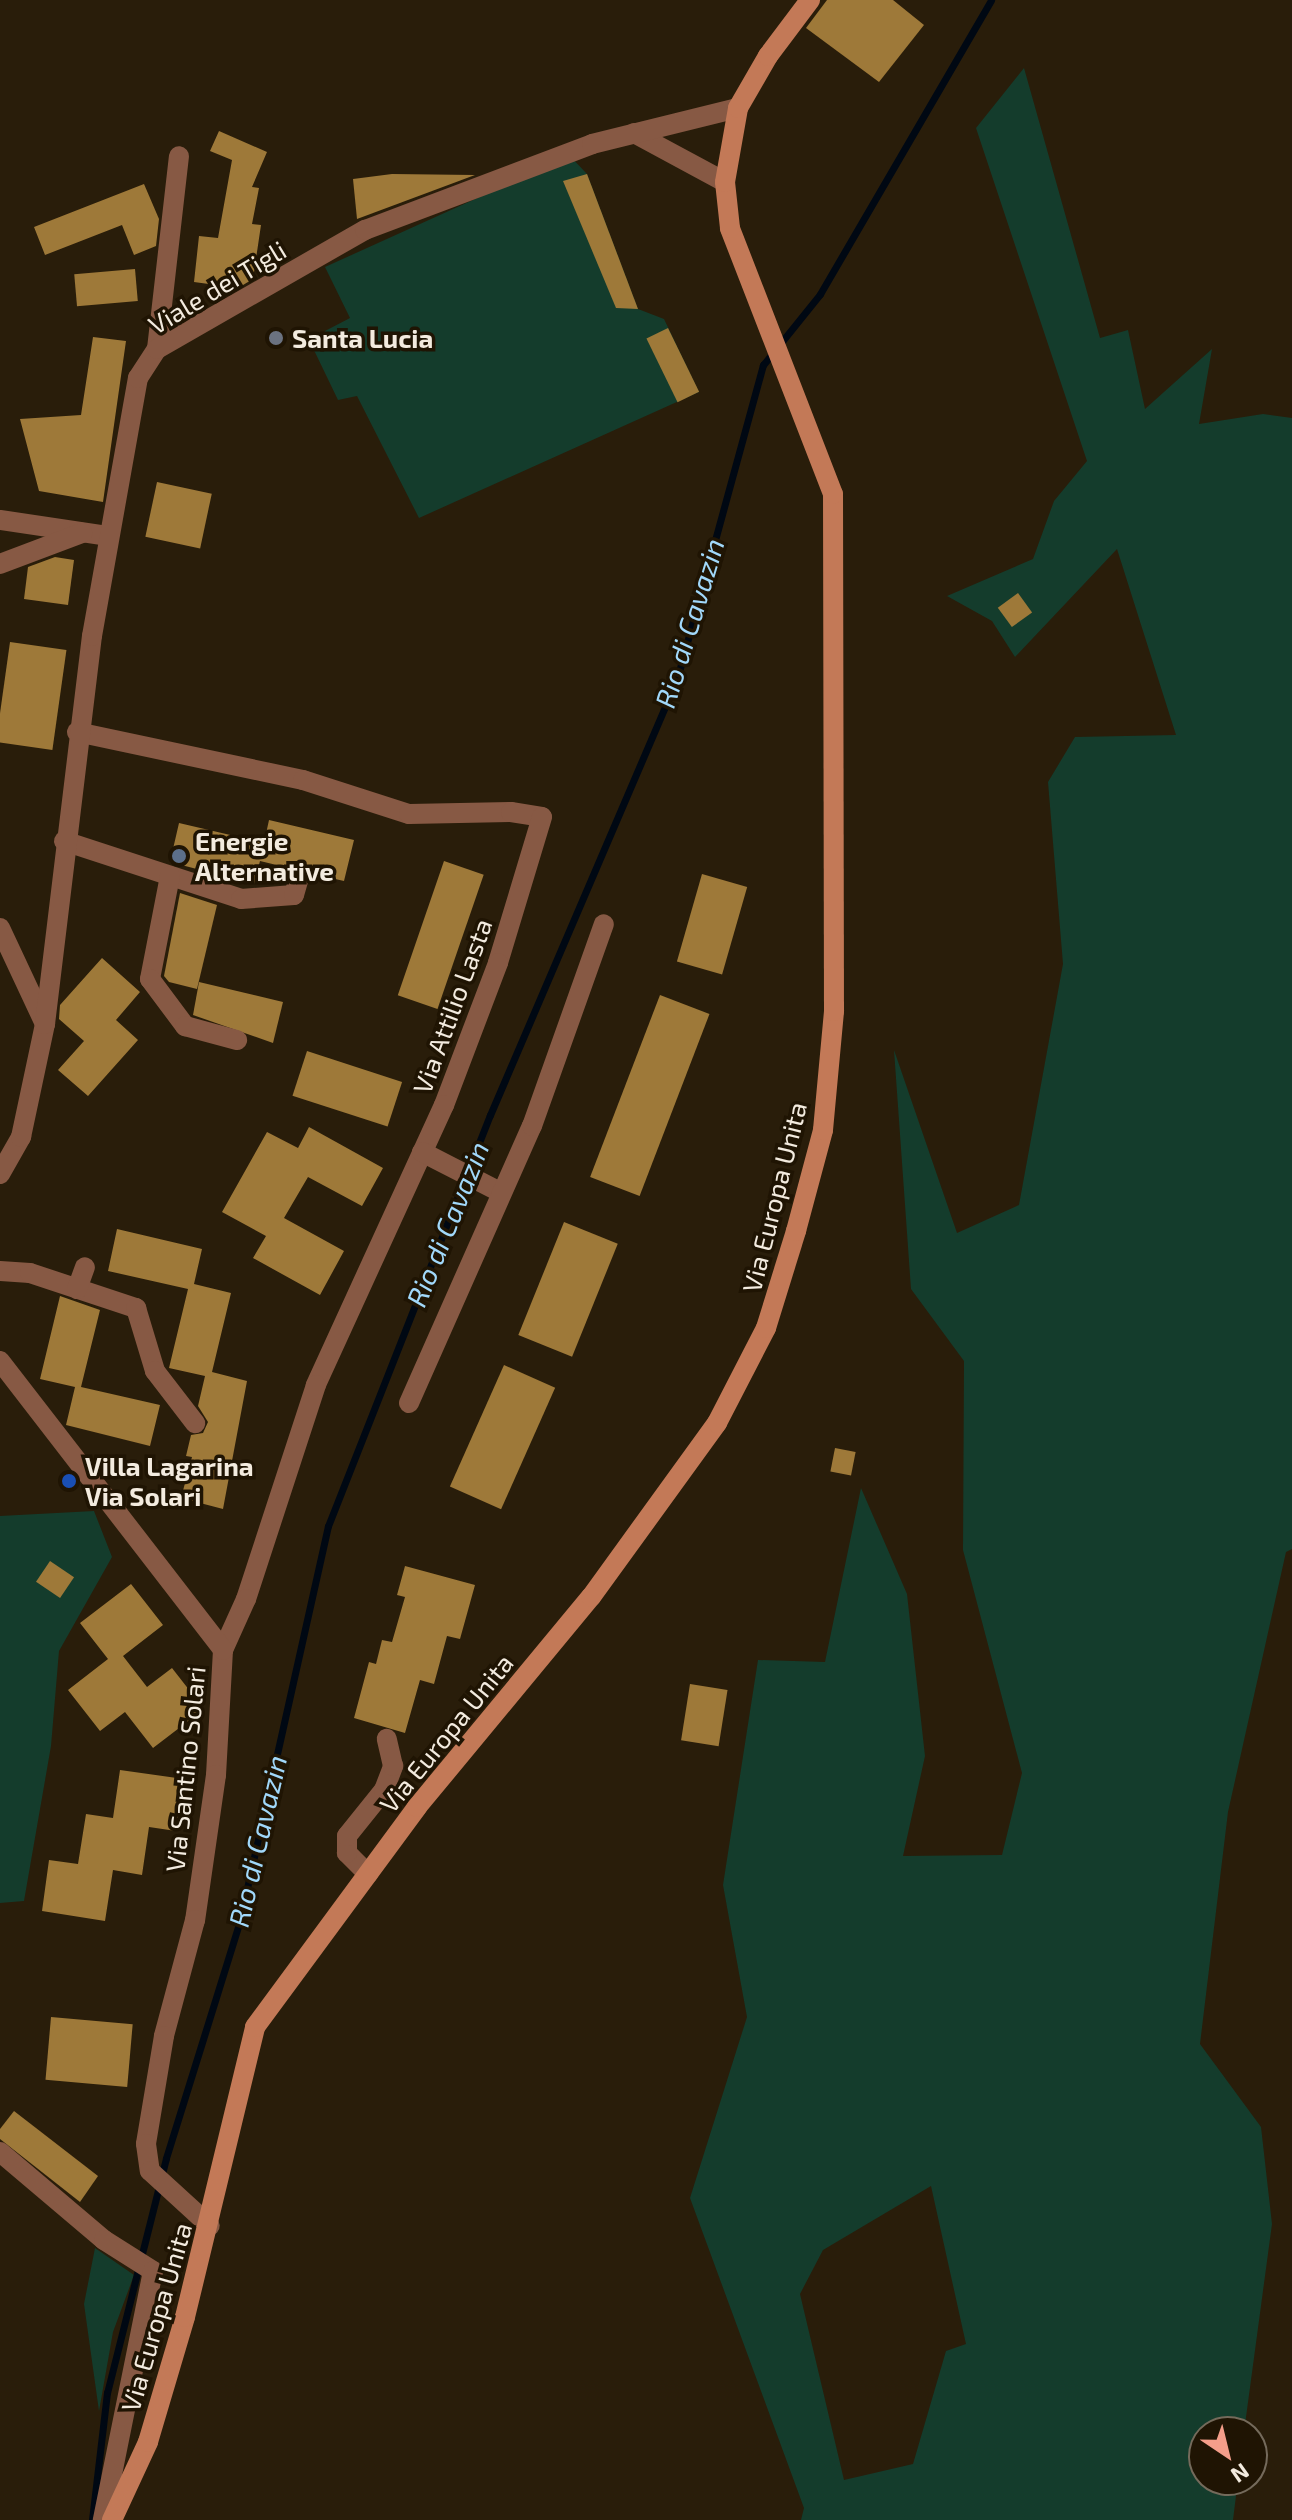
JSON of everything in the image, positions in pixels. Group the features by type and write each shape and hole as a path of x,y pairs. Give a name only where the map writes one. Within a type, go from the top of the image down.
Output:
{"main road":[{"path":"738,108 768,56 810,0"},
{"name":"Via Europa Unita","path":"112,2520 148,2442 210,2226 255,2027 368,1874 591,1597 717,1423 766,1328 823,1130 834,1011 833,494 768,337 730,228 725,182 738,108"}],"street":[{"name":"Viale dei Tigli","path":"0,1174 21,1137 45,1024 77,732 109,536 138,378 157,349 365,230 592,144 738,108"},
{"path":"634,133 725,182"},
{"path":"157,349 179,156"},
{"path":"0,520 109,536"},
{"path":"0,564 86,532"},
{"name":"Via Attilio Lasta","path":"77,732 303,780 409,814 511,812 542,817 498,963 422,1152 316,1385 246,1599 223,1650"},
{"path":"64,841 241,899 294,895 300,874"},
{"path":"170,876 150,979 185,1026 237,1040"},
{"path":"409,1403 567,1036 604,924"},
{"path":"0,928 45,1024"},
{"path":"422,1152 500,1192"},
{"path":"77,1289 85,1267"},
{"path":"0,1271 30,1273 136,1308 155,1371 195,1423"},
{"name":"Via Santino Solari","path":"0,1361 223,1650 214,1790 195,1920 157,2077 146,2144 150,2171 210,2226"},
{"name":"Via Europa Unita","path":"368,1874 347,1853 347,1836 384,1790 393,1766 387,1739"},
{"path":"0,2152 153,2271 103,2520"}],"green space":[{"path":"1024,68 1100,338 1128,330 1145,409 1212,349 1199,424 1263,414 1292,418 1292,1549 1286,1552 1228,1812 1200,2044 1261,2127 1272,2224 1246,2416 1188,2416 1188,2496 1236,2496 1233,2520 801,2520 804,2508 690,2198 747,2017 723,1885 758,1660 825,1662 861,1488 907,1594 925,1756 903,1856 1002,1855 1022,1773 963,1550 964,1361 911,1289 894,1050 957,1233 1019,1205 1063,964 1048,782 1075,737 1176,735 1117,549 1015,657 992,621 947,596 1033,559 1054,501 1087,461 976,128","holes":["931,2186 966,2344 946,2351 913,2464 844,2480 800,2294 823,2250"]},
{"path":"570,156 587,174 638,309 664,319 699,392 419,518 357,396 338,400 312,346 325,331 350,318 325,267"},
{"path":"94,1511 112,1557 59,1651 51,1746 24,1901 0,1903 0,1516"},
{"path":"95,2248 134,2275 113,2332 99,2411 84,2304"}],"building":[{"path":"827,0 893,0 924,25 879,82 806,28"},
{"path":"219,131 267,152 252,187 259,188 252,224 261,225 253,279 238,288 194,282 199,236 218,238 232,160 210,151"},
{"path":"392,174 475,175 357,219 353,179"},
{"path":"587,174 638,309 616,308 563,181"},
{"path":"144,184 159,219 156,246 134,255 122,225 45,255 34,227"},
{"path":"135,269 138,301 77,306 74,274"},
{"path":"668,328 699,392 678,402 646,339"},
{"path":"93,337 126,341 103,502 39,491 20,419 81,415"},
{"path":"157,482 212,494 200,548 145,537"},
{"path":"55,557 74,560 68,605 24,599 28,567"},
{"path":"1018,593 1032,612 1012,627 998,608"},
{"path":"10,642 66,650 52,750 0,743 0,713"},
{"path":"269,820 354,840 344,881 313,874 303,861 289,868 260,861 254,884 170,862 179,823 264,843"},
{"path":"444,861 484,875 437,1009 398,995"},
{"path":"702,874 747,887 722,974 677,961"},
{"path":"180,893 217,905 197,989 169,982 164,976"},
{"path":"102,958 140,992 116,1020 138,1040 88,1096 58,1070 84,1041 59,1019 60,1005"},
{"path":"199,982 283,1002 273,1043 193,1015"},
{"path":"660,995 709,1014 640,1196 590,1177"},
{"path":"307,1051 402,1082 388,1127 292,1096"},
{"path":"309,1127 383,1168 362,1206 308,1177 284,1218 344,1251 320,1295 253,1258 266,1236 222,1212 267,1132 298,1148"},
{"path":"564,1222 618,1244 572,1357 518,1335"},
{"path":"117,1229 202,1249 194,1284 231,1293 212,1372 247,1381 223,1509 181,1498 192,1457 186,1456 191,1435 203,1433 208,1422 198,1406 205,1376 169,1368 188,1289 108,1271"},
{"path":"60,1296 100,1310 81,1387 160,1405 150,1446 66,1425 75,1387 40,1379"},
{"path":"504,1365 555,1388 501,1509 450,1487"},
{"path":"835,1448 856,1452 851,1476 830,1472"},
{"path":"50,1561 74,1577 60,1598 36,1582"},
{"path":"405,1566 475,1585 460,1639 447,1636 434,1684 420,1680 405,1733 354,1718 369,1662 376,1664 382,1640 392,1642 405,1597 397,1595"},
{"path":"131,1584 163,1625 123,1656 147,1687 172,1668 204,1709 153,1748 125,1712 100,1731 68,1690 108,1659 80,1623"},
{"path":"690,1684 728,1690 719,1746 681,1740"},
{"path":"120,1770 184,1779 176,1831 149,1827 142,1875 113,1870 105,1921 42,1911 49,1860 78,1864 86,1814 113,1818"},
{"path":"51,2017 133,2024 127,2087 46,2080"},
{"path":"14,2111 98,2176 80,2202 0,2139 0,2129"}],"waterway":[{"name":"Rio di Cavazin","path":"92,2520 107,2393 166,2158 239,1924 328,1526 490,1115 677,679 763,365 820,294 991,0"}],"place":[{"name":"Santa Lucia","path":"276,338"},
{"name":"Energie Alternative","path":"179,856"},
{"name":"Villa Lagarina Via Solari","path":"69,1481"}]}
